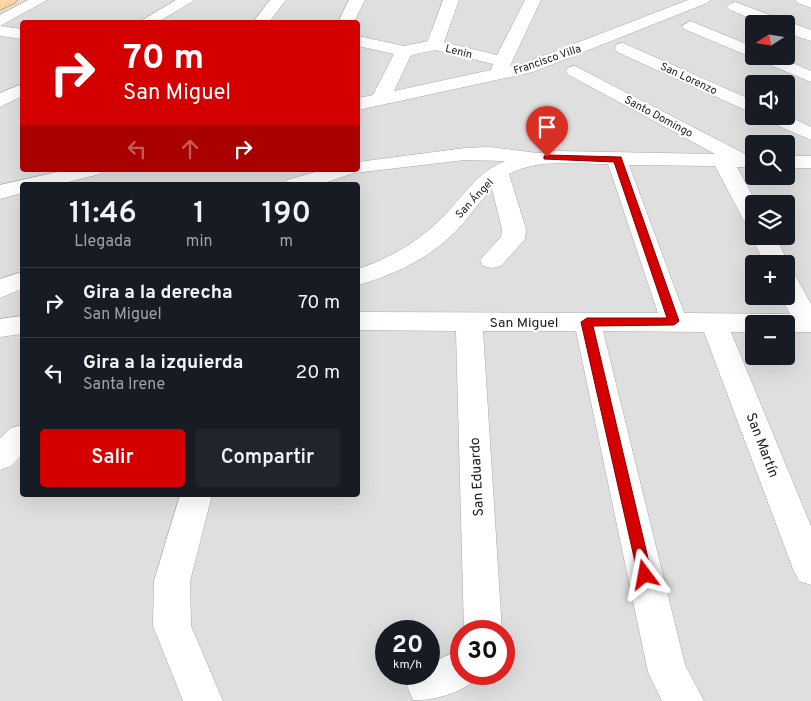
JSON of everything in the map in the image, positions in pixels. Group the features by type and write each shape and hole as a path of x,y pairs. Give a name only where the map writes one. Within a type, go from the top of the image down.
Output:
{"main road":[{"path":"0,5 10,0"}],"street":[{"path":"0,21 39,0"},
{"path":"151,20 187,0"},
{"path":"263,20 278,0"},
{"path":"347,20 357,0"},
{"path":"436,45 451,0"},
{"path":"501,68 533,0"},
{"name":"Francisco Villa","path":"360,103 501,68 527,68 702,0"},
{"path":"803,0 811,3"},
{"path":"735,7 756,15"},
{"path":"690,26 745,49"},
{"path":"795,30 811,36"},
{"path":"0,31 20,34"},
{"name":"Lenin","path":"360,41 404,51 436,45 501,68"},
{"name":"San Lorenzo","path":"623,48 745,104"},
{"path":"380,98 404,51"},
{"path":"783,65 811,77"},
{"name":"Santo Domingo","path":"574,71 740,161"},
{"path":"0,101 20,90"},
{"path":"792,125 811,134"},
{"path":"360,168 465,154 490,153 536,158"},
{"name":"San Ángel","path":"360,276 394,264 427,244 454,220 478,190 498,172 536,158 740,161"},
{"path":"618,159 674,321"},
{"path":"740,161 748,195"},
{"path":"795,162 811,162"},
{"path":"42,182 84,172"},
{"path":"305,182 339,172"},
{"path":"492,260 513,239 514,229 498,172"},
{"path":"0,192 20,187"},
{"path":"0,288 20,281"},
{"path":"795,297 809,323"},
{"path":"0,302 20,300"},
{"name":"San Miguel","path":"360,321 809,323"},
{"name":"San Eduardo","path":"469,322 483,620"},
{"path":"587,322 667,672 674,687 684,701"},
{"name":"San Martín","path":"714,322 811,569"},
{"path":"0,328 20,325"},
{"path":"0,457 20,438"},
{"path":"195,497 172,581 172,626 203,701"},
{"path":"428,686 450,674"}],"shaded area":[{"path":"0,0 811,0 811,701 0,701"}],"route":[{"path":"547,157 618,159 674,321 587,322 645,575"}]}
